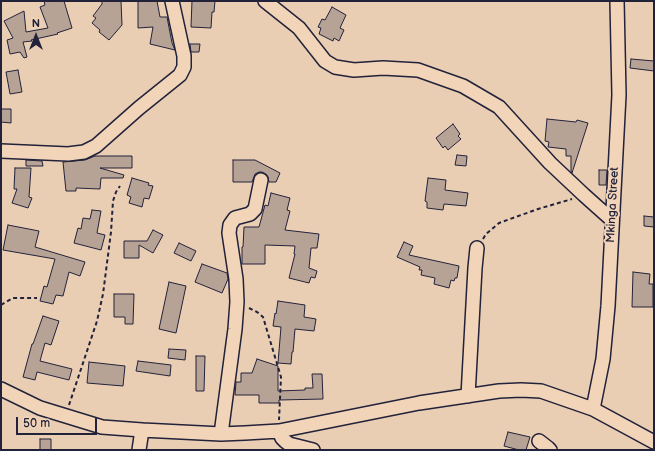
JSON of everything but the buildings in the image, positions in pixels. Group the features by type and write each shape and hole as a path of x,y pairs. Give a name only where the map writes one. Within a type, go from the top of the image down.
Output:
{"street":[{"path":"1,151 68,154 84,152 96,146 180,74 184,67 184,56 172,1"},
{"path":"265,1 299,28 325,61 335,67 354,70 383,68 418,70 464,86 499,107 550,163 612,220"},
{"name":"Mkinga Street","path":"593,409 603,359 608,306 619,95 617,1"},
{"path":"221,434 235,329 237,302 236,279 229,233 230,225 235,218 250,214 255,209 261,180"},
{"path":"468,396 476,248"},
{"path":"1,389 40,408 102,427 221,434 279,431 419,403 499,391 541,391 593,409 654,442"},
{"path":"139,450 142,430"},
{"path":"279,431 285,442 313,450"},
{"path":"539,442 550,450"}],"path":[{"path":"65,415 102,302 111,232 113,201 120,186"},
{"path":"476,248 486,234 499,223 584,195"},
{"path":"1,305 14,298 37,298"},
{"path":"237,302 257,312 263,317 266,325 281,377 279,431"}]}
